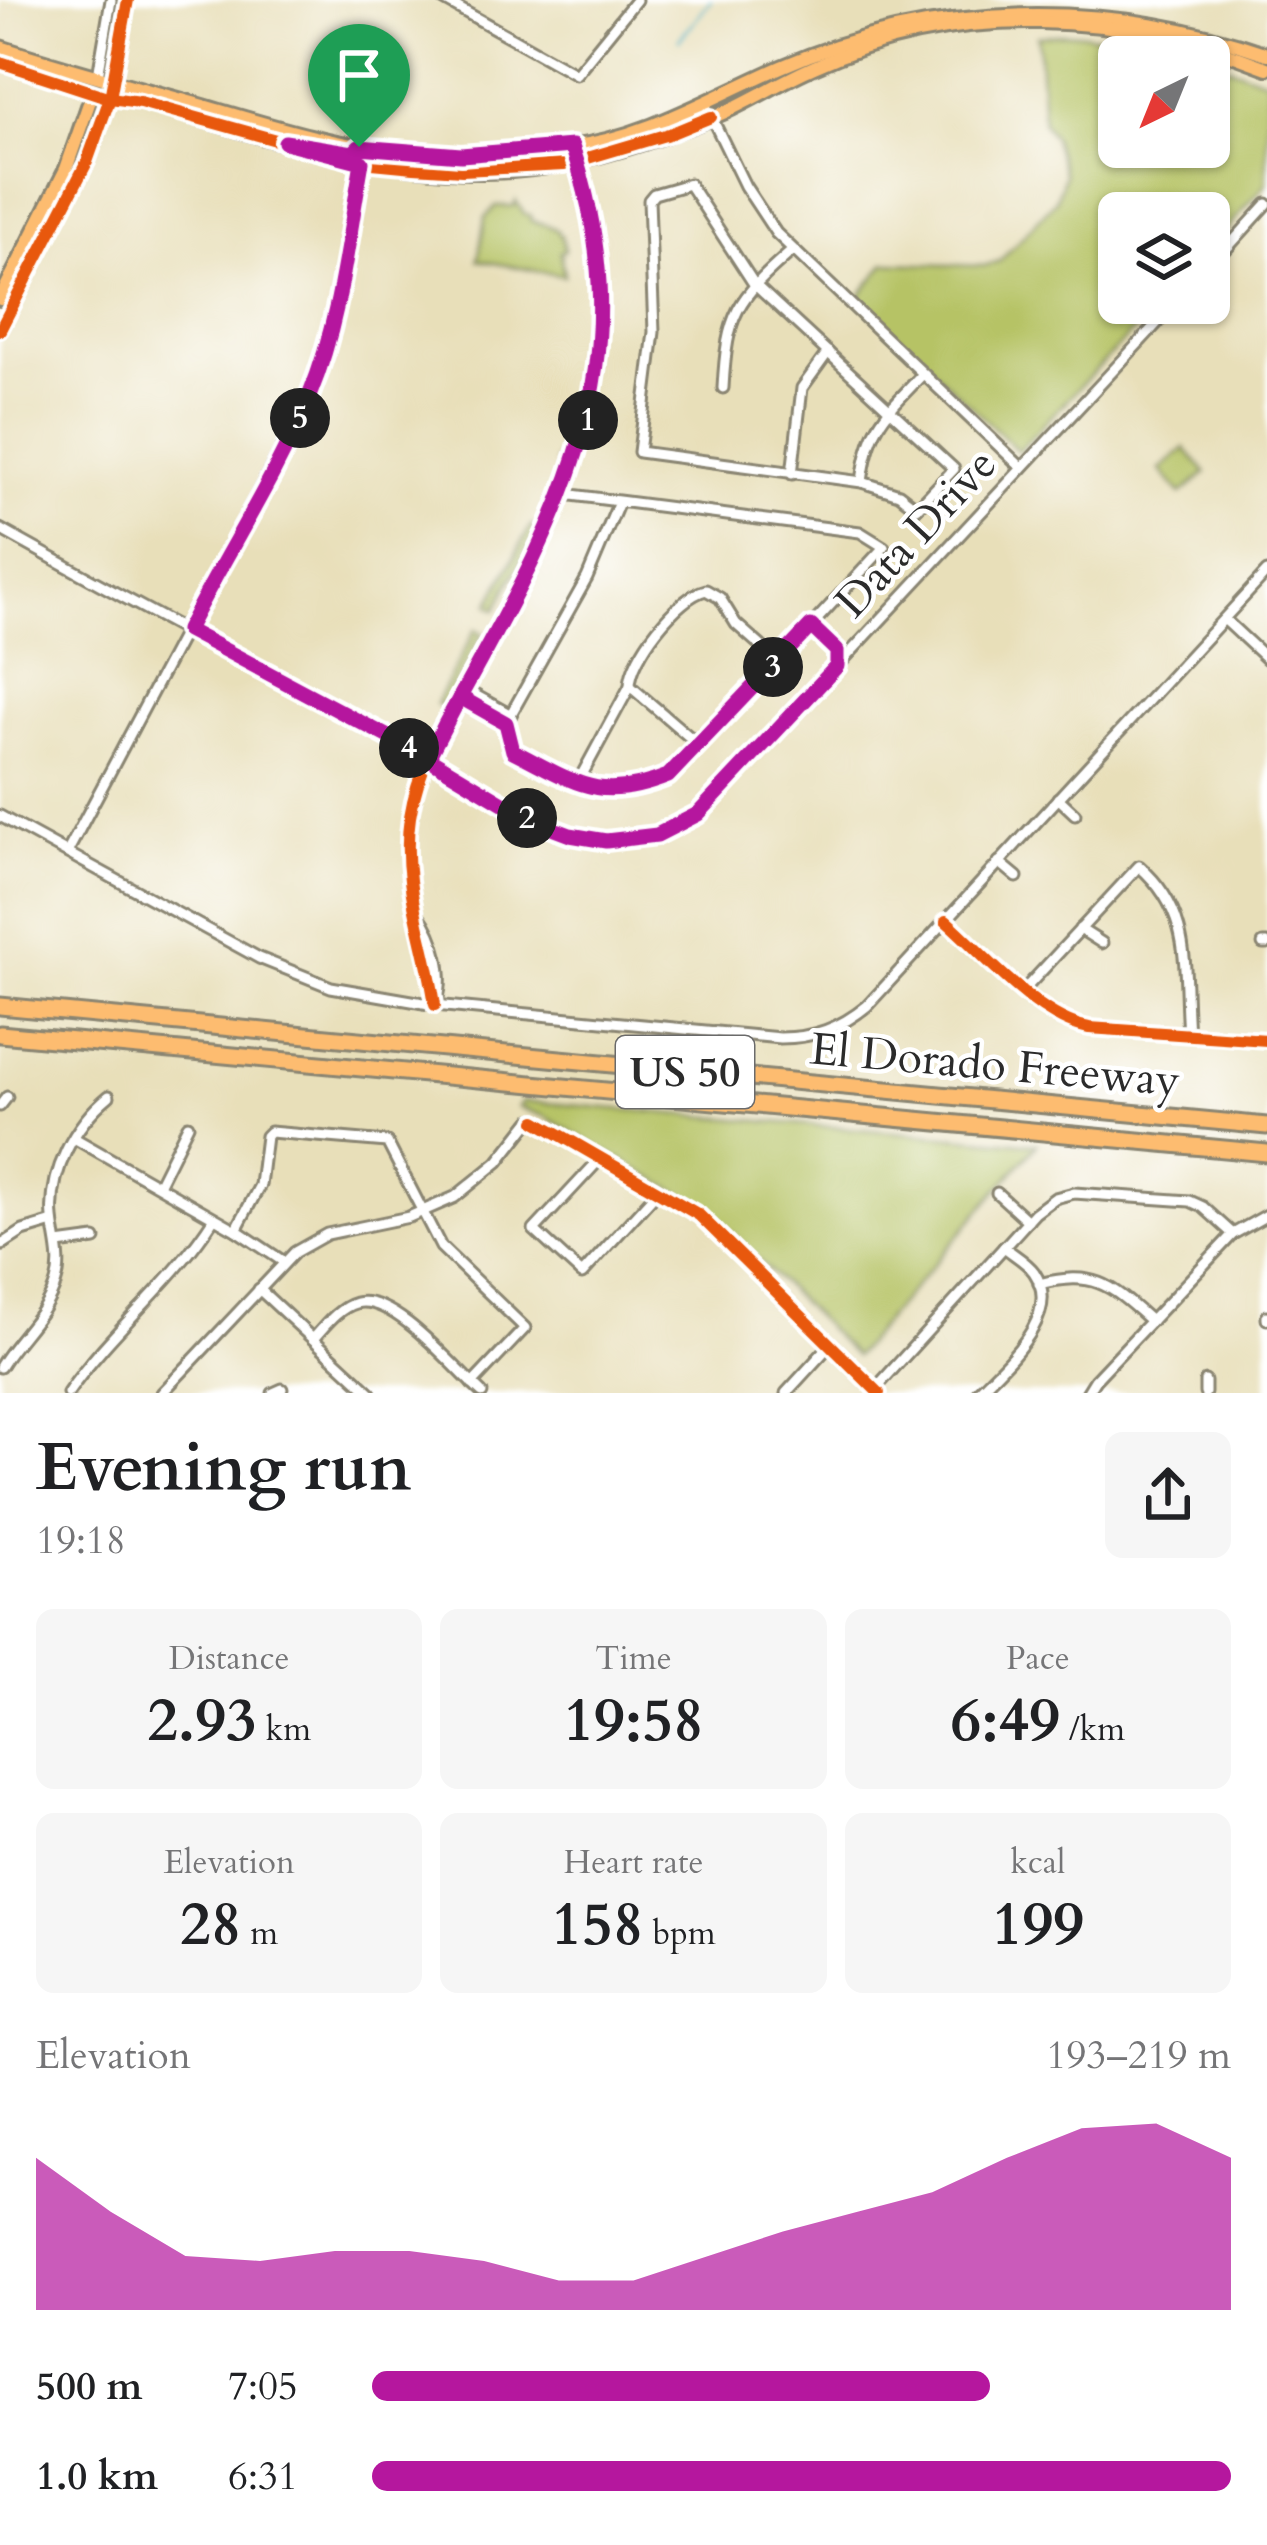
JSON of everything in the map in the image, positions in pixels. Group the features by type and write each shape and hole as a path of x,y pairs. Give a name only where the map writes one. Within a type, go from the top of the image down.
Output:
{"highway":[{"name":"El Dorado Freeway","path":"0,1006 1267,1126"},
{"name":"El Dorado Freeway","path":"0,1034 1267,1153"}],"main road":[{"path":"0,62 110,98 285,142 462,170 531,168 708,110 876,44 1026,11 1121,13 1189,27 1267,54"},
{"path":"1026,11 1169,37 1267,68"},
{"path":"0,47 361,154 574,153"},
{"path":"0,299 66,169 98,76"},
{"path":"0,330 87,162 113,80"}],"street":[{"path":"98,76 111,0"},
{"path":"113,80 128,0"},
{"path":"444,0 576,74 636,0"},
{"path":"708,110 754,202 791,251 1022,468"},
{"path":"435,1005 407,875 409,828 428,758 564,494 590,412 600,336 597,248 574,153"},
{"path":"68,851 310,395 329,339 361,154"},
{"path":"689,184 754,284 954,469 917,508 899,494 862,482 639,452 654,332 649,200 654,194 689,184"},
{"path":"1230,245 1267,204"},
{"path":"723,388 733,316 754,284 791,251"},
{"name":"Data Drive","path":"0,529 428,758 533,821 570,835 606,841 657,835 698,814 1156,324"},
{"path":"792,474 802,388 828,352"},
{"path":"862,482 869,439 923,374"},
{"path":"564,494 860,532 884,547 668,776 637,788 603,791 578,784 513,751 509,719 587,578 619,502"},
{"path":"0,816 287,972 352,993 780,1038 809,1036 834,1028 867,1006 1267,572"},
{"path":"578,784 630,686 630,671 641,651 692,593 706,590 720,598 736,624 778,662"},
{"path":"1224,619 1267,659"},
{"path":"811,626 837,651 837,666"},
{"path":"630,686 700,746"},
{"path":"462,693 509,719"},
{"path":"1058,798 1075,814"},
{"path":"999,862 1017,877"},
{"path":"1024,990 1139,866 1158,883 1179,924 1187,1035"},
{"path":"946,921 1062,1021 1089,1028 1267,1040"},
{"path":"1080,929 1102,943"},
{"path":"0,1367 51,1296 58,1274 53,1222 56,1179 74,1138 109,1096"},
{"path":"162,1393 302,1247 327,1234 421,1214 455,1197 498,1162 526,1123 536,1120 699,1215 877,1391 1004,1247 1055,1198 1084,1193 1190,1202 1203,1207 1233,1234"},
{"path":"158,1185 188,1125"},
{"path":"236,1230 260,1185 270,1132 387,1142 421,1214 450,1258 525,1328 472,1384"},
{"path":"74,1138 284,1262"},
{"path":"601,1158 535,1230 582,1274 658,1191"},
{"path":"998,1193 1028,1221"},
{"path":"1090,1392 1233,1234 1267,1215"},
{"path":"68,1393 183,1262 214,1218"},
{"path":"0,1246 23,1231 53,1222"},
{"path":"58,1244 95,1239"},
{"path":"977,1393 1042,1310 1040,1284 1028,1266 1004,1247"},
{"path":"1040,1284 1070,1277 1097,1280 1151,1322"},
{"path":"259,1289 371,1393"},
{"path":"313,1340 347,1306 376,1303 396,1313 482,1393"},
{"path":"787,1393 830,1346"}],"green space":[{"path":"1038,36 1098,37 1098,168 1230,168 1230,67 1267,80 1267,183 1230,226 1230,192 1098,192 1098,324 1140,324 1018,451 858,298 886,263 984,266 1000,261 1056,200 1064,175 1043,122"},
{"path":"516,201 531,221 550,226 561,236 564,276 478,260 485,218 496,206 514,206"},
{"path":"580,343 588,344 581,402 564,465 556,463 570,412"},
{"path":"1185,448 1206,473 1181,494 1160,470"},
{"path":"531,526 538,529 496,609 489,605"},
{"path":"476,629 483,633 443,707 436,704"},
{"path":"523,1101 1037,1144 855,1356 706,1208 544,1116 518,1107"}],"waterway":[{"path":"679,40 711,0"}],"cycle path":[{"path":"0,330 87,162 110,98 128,0"},
{"path":"0,62 110,98 301,147 362,162 414,167 462,170 564,165 711,117"},
{"path":"435,1005 408,865 415,795 440,731 548,527 589,408 599,347 600,285 591,218 572,147"},
{"path":"946,921 1031,999 1070,1022 1089,1028 1267,1040"},
{"path":"536,1121 699,1215 879,1393"}],"route":[{"path":"359,147 353,153 285,142 362,162 329,339 298,422 187,630 428,758 460,697 506,723 513,751 578,784 603,791 637,788 668,776 811,626 837,651 837,666 711,802 679,826 622,840 570,835 533,821 428,758 444,726 496,630 551,523 574,468 598,362 598,261 572,146 490,155 359,147"}]}
